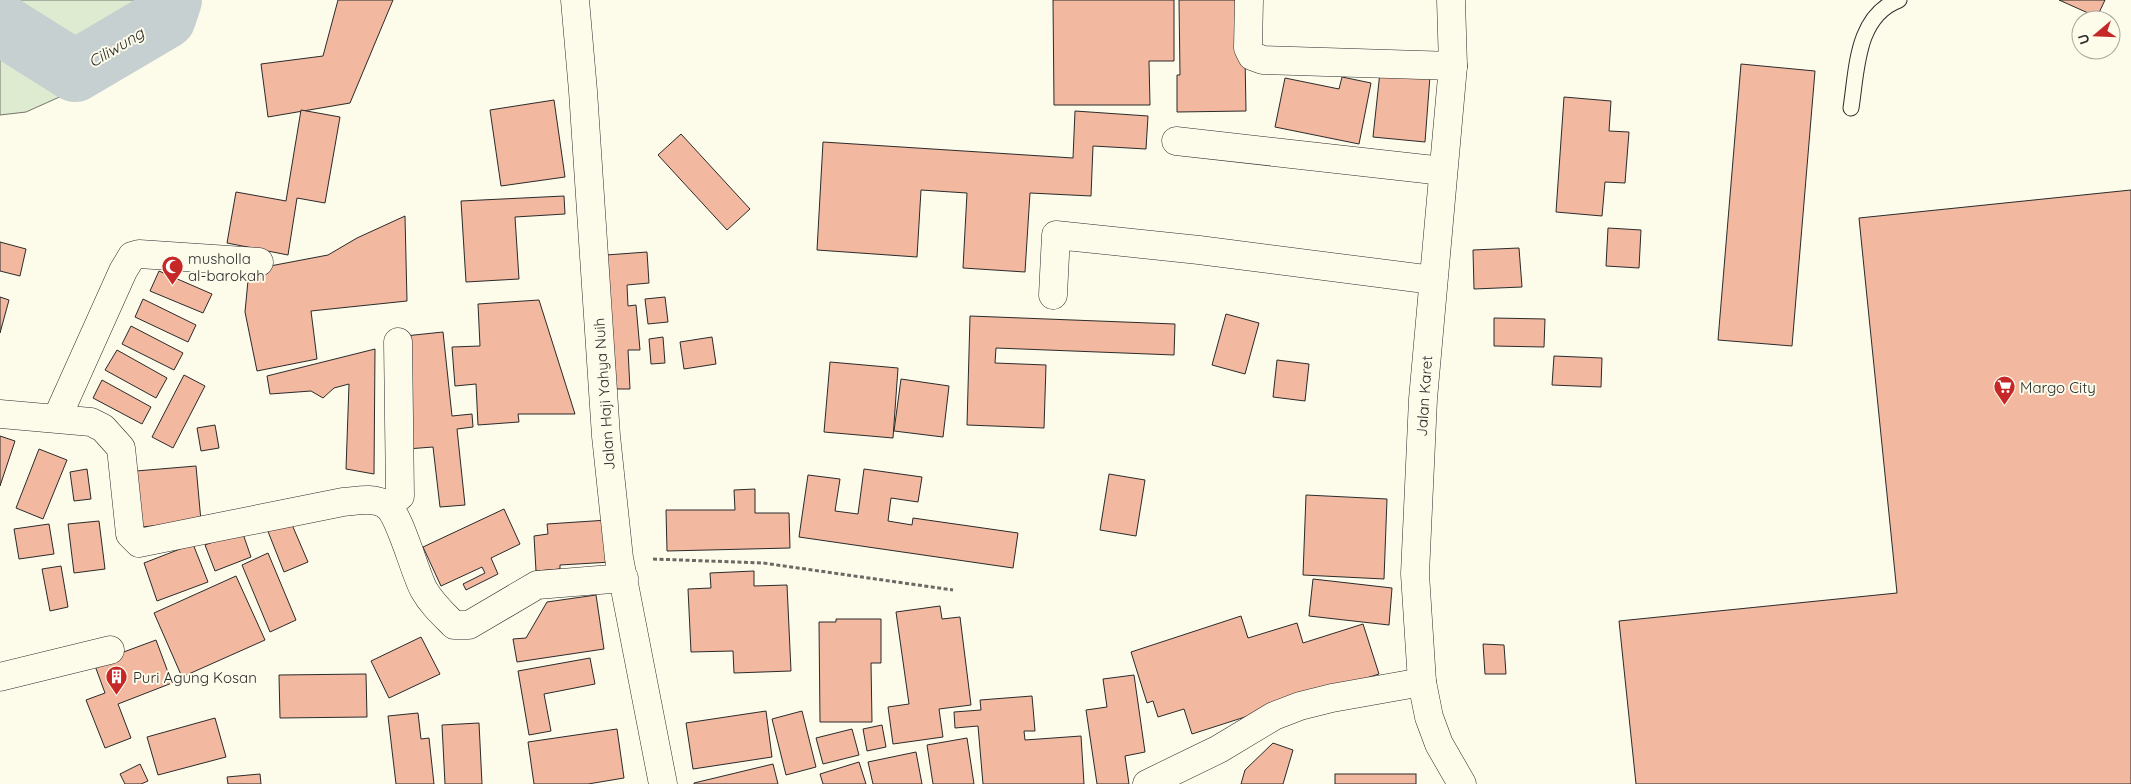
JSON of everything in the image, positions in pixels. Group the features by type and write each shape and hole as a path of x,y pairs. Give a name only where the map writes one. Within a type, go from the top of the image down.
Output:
{"street":[{"name":"Jalan Haji Yahya Nuih","path":"575,0 585,110 606,436 622,568 663,784"},
{"path":"1249,0 1248,48 1252,56 1263,60 1453,66"},
{"name":"Jalan Karet","path":"1451,0 1453,66 1423,399 1415,574 1422,682 1429,717 1439,744 1462,784"},
{"path":"1176,141 1443,170"},
{"path":"1053,295 1056,235 1199,250 1433,280"},
{"path":"57,418 123,271 132,256 139,254 259,262"},
{"path":"386,505 400,496 398,342"},
{"path":"0,414 92,422 103,428 121,448 130,534 139,543 343,502 371,500 386,505 397,519 424,589 434,606 454,625 469,625 537,585 622,568"},
{"path":"0,677 110,650"},
{"path":"1148,784 1219,749 1274,716 1300,706 1332,698 1422,682"}],"lane":[{"path":"1851,108 1861,45 1871,20 1888,4 1899,0"}],"path":[{"path":"622,568 763,563 953,590"}],"green space":[{"path":"0,0 190,0 162,51 26,112 0,115"}],"building":[{"path":"338,0 393,0 350,103 268,117 261,64 323,56"},
{"path":"1053,0 1174,0 1174,61 1149,61 1150,105 1054,105"},
{"path":"1179,0 1244,0 1246,111 1177,112 1177,75 1180,75"},
{"path":"2059,0 2105,0 2100,10 2081,10"},
{"path":"1741,64 1815,71 1792,346 1718,340"},
{"path":"1380,72 1430,76 1425,142 1373,137"},
{"path":"1342,77 1371,83 1359,144 1275,127 1285,78 1339,89"},
{"path":"1564,97 1611,101 1609,131 1629,132 1625,183 1605,182 1602,216 1556,212"},
{"path":"554,100 565,177 501,186 490,110"},
{"path":"301,110 340,117 325,203 297,198 288,255 227,243 236,192 286,201"},
{"path":"1075,111 1148,116 1146,149 1093,146 1091,196 1030,193 1025,272 963,268 967,193 921,190 917,257 817,250 823,142 1073,158"},
{"path":"681,134 750,209 727,230 658,155"},
{"name":"Margo City","path":"2131,190 2131,784 1636,784 1619,621 1897,593 1859,218"},
{"path":"564,196 565,214 515,217 519,279 466,282 461,201"},
{"path":"405,216 407,301 311,311 317,359 257,371 245,312 249,270 328,255 357,238"},
{"path":"1608,228 1641,230 1639,268 1606,266"},
{"path":"0,242 26,249 20,276 0,271"},
{"path":"1519,248 1522,287 1474,289 1473,250"},
{"path":"647,252 649,283 627,285 628,306 636,305 640,350 628,350 630,389 612,389 606,255"},
{"path":"159,271 212,294 203,313 150,291"},
{"path":"0,297 9,300 0,333"},
{"path":"665,297 668,322 648,324 645,299"},
{"path":"143,299 196,325 188,342 135,317"},
{"path":"539,300 575,414 518,414 519,422 478,425 476,384 455,386 452,347 480,346 478,304"},
{"path":"1226,314 1259,323 1245,374 1212,365"},
{"path":"970,316 1175,324 1174,355 996,348 995,363 1046,365 1044,428 967,425"},
{"path":"1494,318 1545,319 1544,347 1494,346"},
{"path":"131,326 183,353 174,370 122,344"},
{"path":"443,332 452,416 472,414 473,427 457,429 465,505 440,507 433,447 407,449 405,336"},
{"path":"663,337 665,363 651,364 649,339"},
{"path":"712,337 716,364 684,369 680,342"},
{"path":"375,349 374,474 346,469 349,384 334,388 323,398 311,391 270,394 267,376"},
{"path":"117,350 167,378 156,398 105,370"},
{"path":"1554,356 1602,358 1601,387 1552,385"},
{"path":"1277,360 1309,364 1305,401 1273,397"},
{"path":"830,362 898,368 893,438 824,432"},
{"path":"184,375 205,386 173,448 152,437"},
{"path":"901,379 949,386 943,437 894,431"},
{"path":"102,380 151,407 142,424 93,398"},
{"path":"215,425 219,448 201,451 197,428"},
{"path":"0,436 15,441 0,486"},
{"path":"39,449 67,460 43,519 16,508"},
{"path":"196,466 201,521 142,527 136,471"},
{"path":"87,469 91,499 74,501 70,472"},
{"path":"864,469 922,477 918,502 891,498 888,521 912,525 913,518 1018,533 1013,568 799,537 808,475 840,479 835,511 858,514"},
{"path":"1109,474 1145,480 1136,536 1100,530"},
{"path":"755,489 755,513 789,513 790,548 667,551 666,510 735,510 734,490"},
{"path":"1306,495 1387,499 1384,579 1303,575"},
{"path":"504,509 520,544 491,558 498,574 466,590 463,584 485,573 482,567 441,586 423,547"},
{"path":"290,520 308,562 284,572 267,529"},
{"path":"608,520 611,562 560,565 560,569 536,571 534,536 548,534 547,524"},
{"path":"99,521 105,569 74,573 68,524"},
{"path":"49,524 54,554 19,559 14,529"},
{"path":"242,531 251,557 215,571 205,545"},
{"path":"193,544 208,582 157,601 144,563"},
{"path":"268,553 296,620 270,632 242,565"},
{"path":"61,566 68,607 50,611 42,569"},
{"path":"754,571 754,586 787,585 791,671 734,673 733,651 691,652 688,589 711,588 710,573"},
{"path":"236,576 265,640 182,677 154,613"},
{"path":"1313,579 1392,588 1389,625 1309,616"},
{"path":"596,595 604,649 517,662 513,639 526,638 547,602"},
{"path":"940,606 942,619 960,617 971,705 939,709 943,737 893,744 888,707 909,704 896,612"},
{"path":"1241,616 1248,638 1297,623 1303,643 1363,624 1379,674 1192,734 1184,709 1158,717 1153,701 1147,703 1131,652"},
{"path":"836,619 881,619 881,663 871,663 872,722 820,722 819,622 836,622"},
{"path":"421,637 440,674 389,698 371,661"},
{"name":"Puri Agung Kosan","path":"156,640 172,683 118,704 131,738 105,748 86,700 105,693 94,663"},
{"path":"1483,644 1504,645 1506,674 1485,674"},
{"path":"590,658 595,684 544,694 551,731 529,735 518,671"},
{"path":"366,674 367,717 280,718 279,675"},
{"path":"1134,675 1145,752 1125,756 1129,784 1097,784 1086,710 1107,707 1103,679"},
{"path":"1032,696 1035,731 1024,731 1025,740 1081,736 1084,784 983,784 978,726 955,728 954,712 981,710 980,700"},
{"path":"766,711 772,757 693,769 686,723"},
{"path":"802,711 816,767 786,775 772,719"},
{"path":"418,713 421,739 429,738 434,784 396,784 388,716"},
{"path":"215,718 226,757 158,775 147,737"},
{"path":"479,723 482,784 445,784 442,725"},
{"path":"882,725 886,747 867,751 863,729"},
{"path":"617,729 624,778 588,784 534,784 528,742"},
{"path":"852,729 859,755 823,764 816,738"},
{"path":"967,738 974,784 933,784 927,745"},
{"path":"1273,743 1293,750 1283,784 1241,784 1245,770"},
{"path":"916,752 922,784 873,784 868,762"},
{"path":"859,762 866,784 823,784 820,774"},
{"path":"140,764 148,781 141,784 125,784 120,774"},
{"path":"773,764 778,784 694,784 694,783"},
{"path":"260,774 261,784 228,784 227,777"},
{"path":"1335,774 1416,774 1416,784 1335,784"}],"waterway":[{"name":"Ciliwung","path":"0,24 75,71 165,18 171,0"}],"place":[{"name":"musholla al-barokah","path":"172,286"},
{"name":"Margo City","path":"2004,406"},
{"name":"Puri Agung Kosan","path":"117,696"}]}
